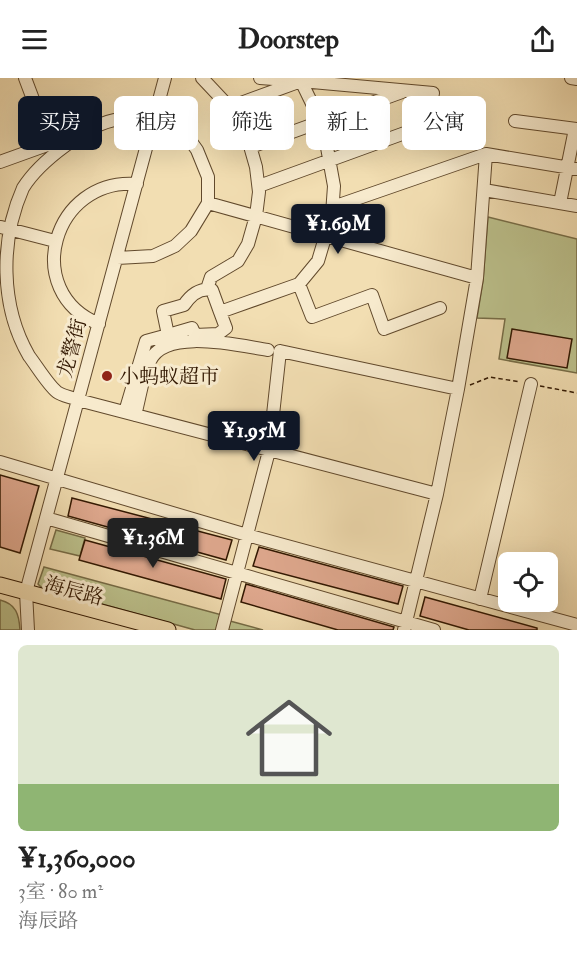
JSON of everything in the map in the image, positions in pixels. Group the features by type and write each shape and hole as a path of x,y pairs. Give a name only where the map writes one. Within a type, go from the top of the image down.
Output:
{"main road":[{"name":"海辰路","path":"0,585 26,596 137,630"},
{"name":"海辰路","path":"0,594 26,596 168,630"}],"street":[{"path":"26,78 33,96"},
{"name":"龙警街","path":"160,96 165,78"},
{"path":"202,78 219,96"},
{"path":"259,186 446,118 431,103 433,93 260,78"},
{"path":"571,78 577,79"},
{"path":"260,96 301,81"},
{"path":"301,81 308,96"},
{"path":"390,97 405,91"},
{"path":"515,121 576,129 572,168 560,203"},
{"path":"0,162 46,150"},
{"path":"52,150 24,186 3,227 1,273 5,309 19,341 57,392 78,400 437,495"},
{"name":"龙警街","path":"28,630 26,596 146,150"},
{"path":"117,258 153,256 175,246 191,231 208,202 208,177 197,150"},
{"path":"207,289 211,277 238,261 248,244 256,216 259,186 252,150"},
{"path":"220,312 299,284 318,261 333,207 334,186 328,150"},
{"path":"333,207 486,154 572,168"},
{"path":"405,626 437,495 458,389 477,278 486,154"},
{"path":"99,324 84,319 70,306 58,286 53,259 55,241 64,219 79,201 98,190 127,183 137,184"},
{"path":"484,190 577,206"},
{"path":"208,202 477,278"},
{"path":"3,227 55,241"},
{"path":"299,284 312,317 372,295 384,329 441,308"},
{"path":"130,413 146,341 192,328 195,335 218,334 226,328 212,290 207,289 190,295 184,306 163,311 168,334"},
{"path":"130,413 150,359 161,349 193,340 268,350"},
{"path":"222,630 269,451 280,351 458,389"},
{"path":"480,599 531,384"},
{"path":"0,462 247,535 577,625"},
{"path":"46,518 237,573 405,626 434,630"}],"path":[{"path":"458,389 490,377 577,393"}],"green space":[{"path":"488,217 577,239 577,373 499,359 505,319 477,318 483,281"},
{"path":"56,530 85,538 80,556 50,549"},
{"path":"44,567 222,615 218,630 195,630 41,587 38,584"},
{"path":"0,600 10,604 16,610 20,630 0,630"},
{"path":"230,621 263,630 227,630"}],"building":[{"path":"512,329 572,339 567,368 507,358"},
{"path":"0,475 39,486 20,553 0,547"},
{"path":"72,498 232,540 226,560 68,516"},
{"path":"85,540 226,579 221,599 79,560"},
{"path":"259,547 403,586 398,604 253,566"},
{"path":"246,584 394,627 393,630 338,630 241,602"},
{"path":"425,597 537,628 537,630 469,630 420,616"}],"place":[{"name":"小蚂蚁超市","path":"107,376"}]}
